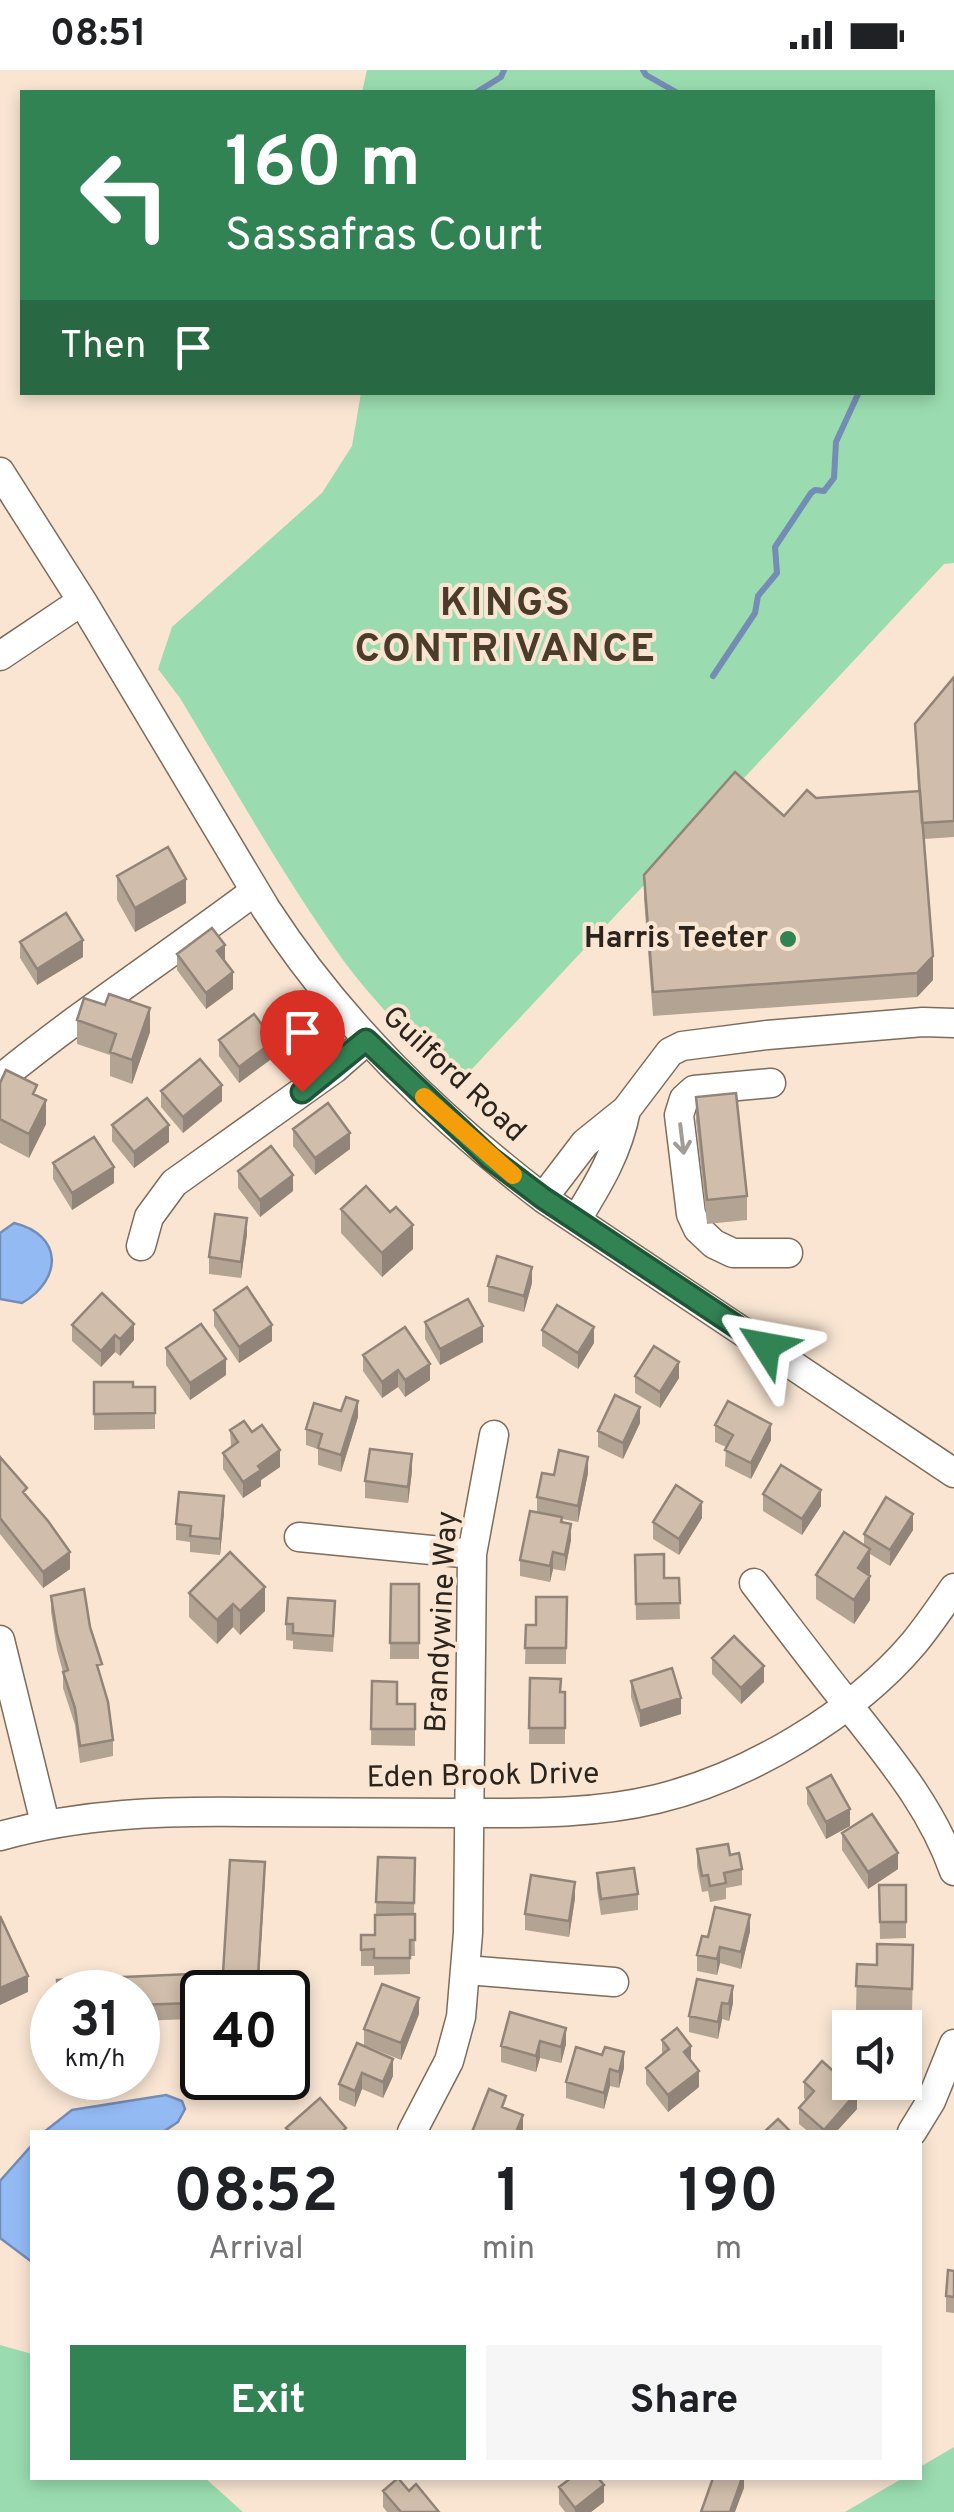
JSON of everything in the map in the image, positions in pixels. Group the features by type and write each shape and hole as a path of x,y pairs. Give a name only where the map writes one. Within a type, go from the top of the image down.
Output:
{"street":[{"name":"Guilford Road","path":"0,472 296,956 366,1040 490,1158 543,1198 954,1473"},
{"path":"0,656 82,601"},
{"path":"0,1079 67,1024 159,963 256,891"},
{"path":"543,1198 585,1143 626,1110 670,1052 682,1046 766,1035 954,1023"},
{"path":"141,1246 149,1217 174,1183 334,1070 366,1040"},
{"path":"771,1083 694,1090 684,1099 679,1115 691,1214 698,1229 714,1244 733,1253 788,1253"},
{"path":"577,1219 610,1165 626,1110"},
{"name":"Brandywine Way","path":"413,2130 449,2062 461,2017 466,1970 472,1554 494,1434"},
{"path":"300,1537 472,1554"},
{"path":"754,1583 917,1795 954,1870"},
{"name":"Eden Brook Drive","path":"0,1836 45,1823 167,1810 541,1814 658,1799 754,1761 802,1736 848,1704 912,1645 954,1588"},
{"path":"0,1640 45,1823"},
{"path":"466,1970 614,1982"},
{"path":"913,2130 931,2101 954,2044"}],"green space":[{"path":"367,70 954,70 954,563 944,564 458,1084 356,977 279,863 180,698 158,669 172,627 322,493 352,446 361,395 935,395 935,90 362,90"},
{"path":"0,2345 30,2353 30,2480 207,2480 243,2512 0,2512"},
{"path":"954,2447 954,2512 845,2512 900,2480 922,2480 922,2466"}],"water":[{"path":"14,1223 42,1237 52,1258 45,1282 22,1303 0,1299 0,1233"},
{"path":"166,2095 182,2101 185,2109 178,2122 166,2130 47,2130 72,2110 160,2100 160,2096"},
{"path":"30,2147 30,2260 0,2238 0,2181"}],"building":[{"path":"954,677 954,821 922,823 915,724"},
{"name":"Harris Teeter","path":"735,772 784,816 807,790 816,798 920,791 933,956 917,973 653,992 644,875"},
{"path":"168,847 186,879 135,908 117,876"},
{"path":"66,913 83,940 37,969 20,942"},
{"path":"212,928 225,945 217,951 233,972 206,993 177,954"},
{"path":"109,994 150,1008 132,1060 110,1052 116,1034 77,1020 84,998 105,1005"},
{"path":"254,1014 274,1041 239,1067 219,1040"},
{"path":"200,1059 222,1085 183,1117 161,1091"},
{"path":"6,1070 37,1085 33,1094 46,1100 29,1134 0,1119 0,1083"},
{"path":"736,1093 747,1196 707,1200 696,1097"},
{"path":"147,1098 169,1125 134,1152 112,1125"},
{"path":"328,1103 350,1133 315,1158 293,1129"},
{"path":"94,1137 114,1167 72,1193 53,1163"},
{"path":"271,1146 293,1175 260,1200 238,1171"},
{"path":"366,1186 390,1212 396,1207 413,1225 382,1253 341,1209"},
{"path":"215,1214 247,1218 241,1262 209,1257"},
{"path":"497,1256 532,1267 524,1296 488,1286"},
{"path":"247,1287 272,1325 239,1347 214,1310"},
{"path":"102,1293 134,1324 120,1339 115,1335 101,1351 72,1325"},
{"path":"468,1299 483,1326 440,1349 425,1322"},
{"path":"557,1305 594,1327 578,1353 542,1330"},
{"path":"201,1324 226,1359 190,1383 166,1348"},
{"path":"405,1327 430,1364 405,1380 398,1370 382,1382 363,1355"},
{"path":"654,1346 679,1362 660,1392 635,1376"},
{"path":"94,1382 133,1382 133,1387 155,1387 155,1413 94,1414"},
{"path":"615,1395 640,1407 623,1443 598,1431"},
{"path":"346,1397 358,1401 341,1455 318,1448 322,1434 306,1429 314,1403 341,1411"},
{"path":"728,1401 771,1424 751,1463 725,1450 733,1435 715,1425"},
{"path":"244,1421 252,1432 262,1425 280,1450 243,1482 223,1453 238,1442 230,1430"},
{"path":"370,1449 412,1454 408,1487 365,1481"},
{"path":"559,1450 588,1457 578,1506 537,1497 542,1473 554,1475"},
{"path":"0,1457 27,1488 23,1492 70,1552 43,1572 0,1518"},
{"path":"781,1465 821,1490 802,1519 763,1494"},
{"path":"676,1485 702,1502 679,1539 653,1522"},
{"path":"179,1492 224,1496 220,1539 190,1536 191,1526 176,1524"},
{"path":"886,1497 913,1514 890,1550 864,1534"},
{"path":"530,1511 562,1517 561,1522 571,1524 565,1555 553,1552 550,1566 520,1560"},
{"path":"844,1532 870,1549 858,1568 870,1576 854,1600 816,1575"},
{"path":"230,1552 265,1587 240,1611 233,1604 217,1620 189,1593"},
{"path":"664,1554 664,1578 679,1578 680,1603 636,1604 635,1555"},
{"path":"391,1584 419,1584 419,1643 390,1643"},
{"path":"84,1589 90,1627 102,1664 97,1665 108,1702 113,1740 80,1746 51,1596"},
{"path":"536,1597 567,1597 566,1648 525,1648 526,1625 536,1625"},
{"path":"288,1598 335,1601 333,1636 293,1633 293,1624 286,1624"},
{"path":"734,1636 764,1666 741,1688 712,1658"},
{"path":"672,1668 681,1698 640,1711 631,1681"},
{"path":"530,1678 561,1679 565,1728 529,1728"},
{"path":"372,1681 397,1682 397,1704 415,1704 415,1729 371,1729"},
{"path":"831,1775 850,1809 826,1822 807,1788"},
{"path":"872,1814 898,1853 868,1872 842,1833"},
{"path":"728,1844 730,1855 739,1853 742,1869 724,1873 726,1883 710,1886 708,1875 702,1876 697,1849"},
{"path":"378,1857 415,1858 414,1903 376,1902"},
{"path":"230,1860 265,1862 258,1970 223,1970"},
{"path":"634,1868 638,1894 601,1899 597,1873"},
{"path":"531,1875 575,1882 569,1921 525,1914"},
{"path":"879,1885 906,1885 906,1922 880,1922"},
{"path":"715,1907 750,1915 741,1952 720,1947 717,1959 697,1955 702,1936 708,1937"},
{"path":"415,1914 410,1958 374,1958 374,1949 361,1950 361,1935 375,1935 375,1915"},
{"path":"0,1916 28,1976 0,1988"},
{"path":"877,1944 913,1945 912,1989 856,1986 857,1964 877,1965"},
{"path":"180,1974 180,2003 160,2004 160,1975"},
{"path":"697,1979 733,1986 729,2004 722,2003 718,2022 689,2016"},
{"path":"382,1984 419,1998 401,2043 364,2029"},
{"path":"510,2012 566,2028 561,2047 540,2041 536,2056 501,2046"},
{"path":"677,2028 691,2046 684,2052 699,2071 668,2095 646,2068 669,2049 662,2040"},
{"path":"357,2043 393,2059 383,2082 362,2073 355,2091 339,2084"},
{"path":"576,2047 602,2055 605,2047 624,2052 619,2072 610,2069 604,2093 566,2082"},
{"path":"822,2061 832,2070 832,2100 850,2100 824,2130 799,2108 814,2091 804,2082"},
{"path":"489,2089 506,2096 502,2107 523,2115 517,2130 473,2130"},
{"path":"320,2098 346,2128 288,2130"},
{"path":"778,2119 789,2130 766,2130"},
{"path":"948,2270 954,2271 954,2297 946,2296"},
{"path":"396,2480 409,2491 416,2484 439,2512 401,2512 383,2491"},
{"path":"568,2480 600,2480 604,2485 575,2508 559,2487"},
{"path":"712,2480 741,2480 730,2512 701,2512"}],"waterway":[{"path":"480,90 501,77 504,70"},
{"path":"643,70 672,90"},
{"path":"713,676 755,613 758,596 777,573 775,547 811,493 824,491 834,478 836,442 858,395"}],"slow traffic":[{"path":"424,1097 513,1175"}],"place":[{"name":"Harris Teeter","path":"788,939"}],"district":[{"name":"KINGS CONTRIVANCE","path":"506,628"}],"route":[{"path":"302,1092 334,1070 366,1040 490,1158 543,1198 766,1346"}]}
